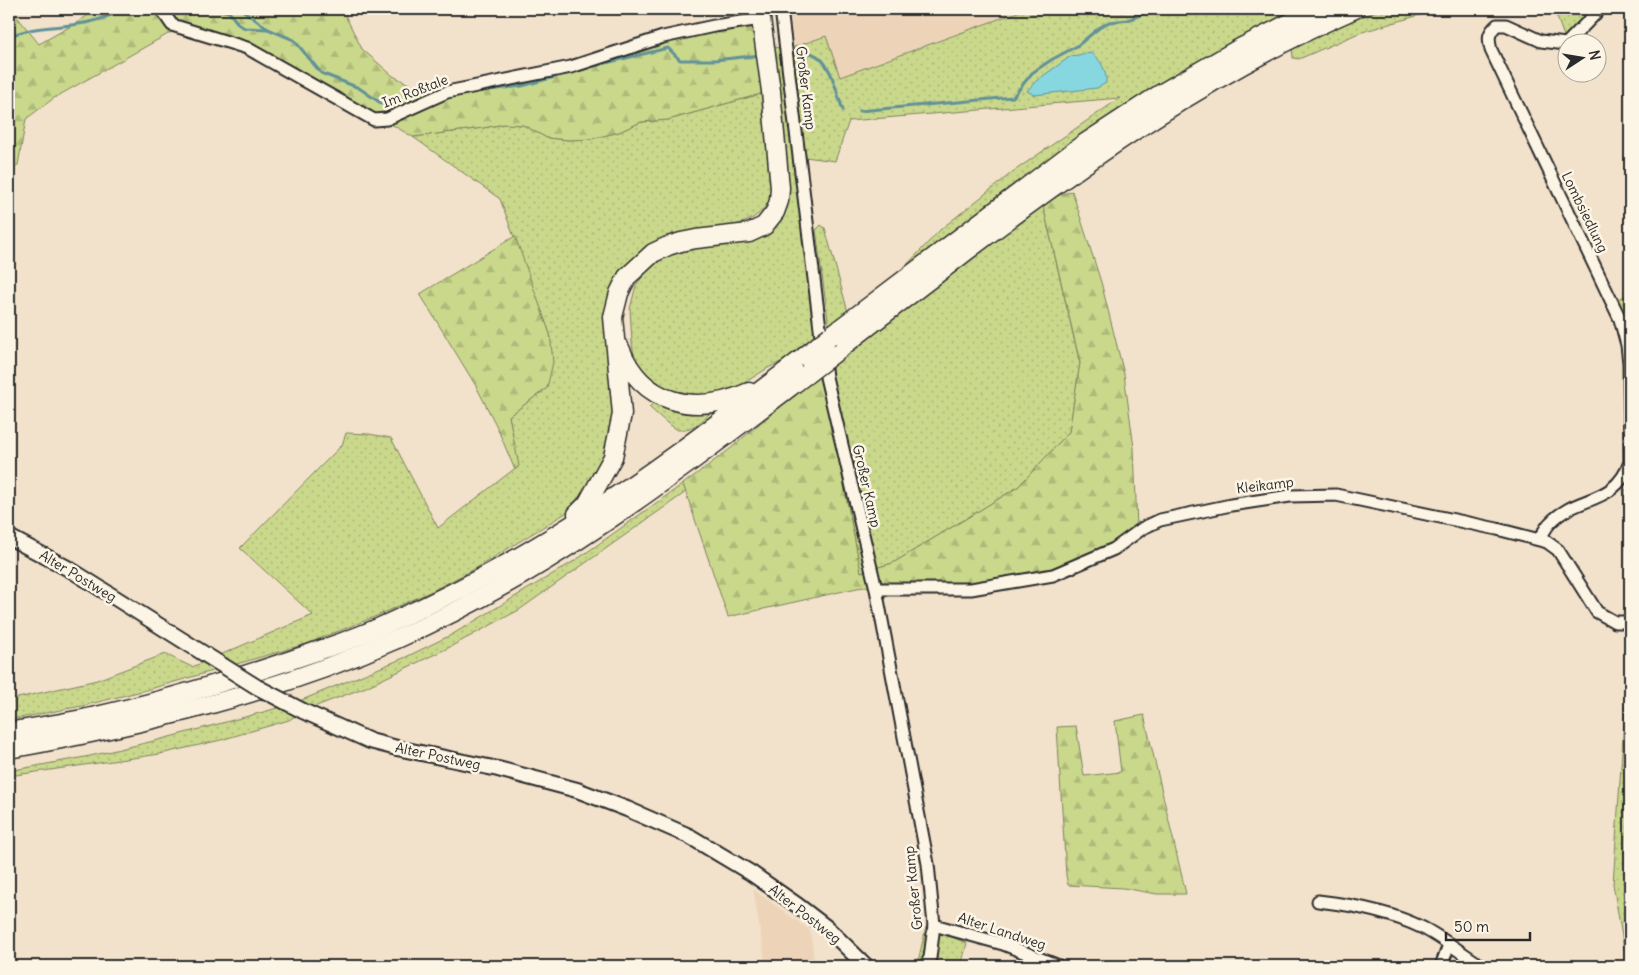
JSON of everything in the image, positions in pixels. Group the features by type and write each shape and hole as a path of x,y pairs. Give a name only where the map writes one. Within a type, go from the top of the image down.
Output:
{"highway":[{"path":"9,749 112,730 165,717 240,696 320,669 397,640 448,615 565,549 648,494 806,365 830,336 1082,145 1175,85 1238,49 1317,9"},
{"path":"614,333 624,357 638,378 648,388 671,401 684,404 713,403 736,398 833,354 1047,190 1168,108 1246,63 1355,9"},
{"path":"549,540 587,504 613,457 622,414 613,317 619,293 627,277 653,253 681,242 749,233 764,226 775,212 779,201 780,188 771,91 761,14"},
{"path":"9,732 91,718 219,684 384,626 439,600 549,540 668,459 774,380"}],"street":[{"name":"Im Roßtale","path":"161,9 172,25 247,48 374,120 387,119 447,92 570,67 663,37 761,14"},
{"name":"Großer Kamp","path":"781,9 826,377 876,589 928,864 934,925 930,958 925,966"},
{"name":"Lombsiedlung","path":"1578,32 1600,9"},
{"name":"Lombsiedlung","path":"1539,539 1550,522 1564,512 1613,489 1625,475 1630,462 1629,363 1627,345 1620,319 1491,50 1488,38 1490,31 1497,25 1506,25 1541,41 1556,42"},
{"name":"Kleikamp","path":"876,589 971,589 1053,575 1114,549 1143,528 1160,520 1231,505 1290,496 1336,495 1539,539 1558,550 1597,612 1615,622 1628,622"},
{"name":"Alter Postweg","path":"9,537 72,570 257,687 303,711 370,741 498,769 577,790 689,836 752,873 797,905 827,928 866,966"},
{"path":"1318,901 1347,904 1385,912 1424,928 1482,966"},
{"name":"Alter Landweg","path":"934,925 1003,944 1059,966"},
{"path":"1441,966 1449,945"}],"shaded area":[{"path":"789,9 1026,9 840,77 825,36 794,47"},
{"path":"753,889 810,930 815,966 766,966"}],"green space":[{"path":"9,9 11,9 39,44 97,9 342,9 362,49 393,76 427,93 449,97 571,74 665,43 756,23 764,93 668,120 641,122 619,132 591,139 547,138 523,125 504,124 413,137 372,113 245,50 177,29 54,98 26,119 18,165 9,170"},
{"path":"1026,9 1301,9 899,273 941,229 1014,171 1120,98 849,121 835,161 805,157 794,69 794,47 826,36 840,77"},
{"path":"1381,9 1440,9 1359,33 1299,59 1293,58 1292,49"},
{"path":"1554,9 1595,9 1572,32 1562,32"},
{"path":"779,47 816,335 789,358 768,368 728,393 682,398 653,384 636,367 632,343 630,309 636,285 652,265 675,253 699,247 756,240 768,235 779,223 787,202 774,48"},
{"path":"764,93 772,194 764,208 753,218 741,223 727,227 681,233 661,240 644,250 634,259 614,286 608,303 606,321 606,339 613,396 613,427 606,453 594,477 569,507 569,511 478,567 432,591 379,615 306,644 150,689 82,706 9,720 9,700 97,680 165,654 192,667 313,615 240,548 342,445 346,433 369,434 391,438 438,528 518,466 509,416 547,388 550,334 500,199 413,137 504,124 523,125 547,138 591,139 619,132 641,122 668,120"},
{"path":"1072,191 1101,282 1124,374 1134,448 1137,527 1112,548 1053,572 971,586 873,586 857,588 728,617 683,484 730,449 794,394 822,374 861,572 893,563 1018,487 1069,432 1080,363 1042,201"},
{"path":"1042,201 1080,364 1069,432 1018,487 893,563 861,572 822,374 932,283"},
{"path":"821,225 825,228 848,312 829,327 816,230"},
{"path":"515,236 550,334 553,362 547,388 509,416 519,466 515,470 496,425 476,386 420,294"},
{"path":"1630,294 1630,342 1615,300"},
{"path":"658,400 712,409 707,417 698,424 688,429 678,430 649,407"},
{"path":"683,484 686,492 519,610 448,648 366,687 303,711 289,720 221,740 160,754 9,776 9,771 90,756 267,711 297,702 406,657 453,634 576,560"},
{"path":"1630,487 1630,633 1625,490"},
{"path":"1630,633 1630,966 1627,966 1613,884"},
{"path":"1144,715 1186,894 1157,894 1123,888 1068,885 1057,727 1076,726 1084,776 1121,772 1115,721"},
{"path":"926,927 967,943 961,966 917,966"}],"water":[{"path":"1091,53 1103,66 1106,83 1097,88 1034,95 1027,91 1036,81 1071,56"}],"waterway":[{"path":"9,37 39,28 98,20 130,9"},
{"path":"216,9 229,12 239,25 245,28 268,29"},
{"path":"241,9 268,29 294,40 321,73 359,88 388,108"},
{"path":"859,111 1013,97 1032,73 1077,46 1099,28 1109,22 1128,20 1154,9"},
{"path":"585,68 668,48 680,60 715,60 761,55"},
{"path":"797,51 813,54 825,63 843,110"},
{"path":"480,91 522,86 565,74"}]}
